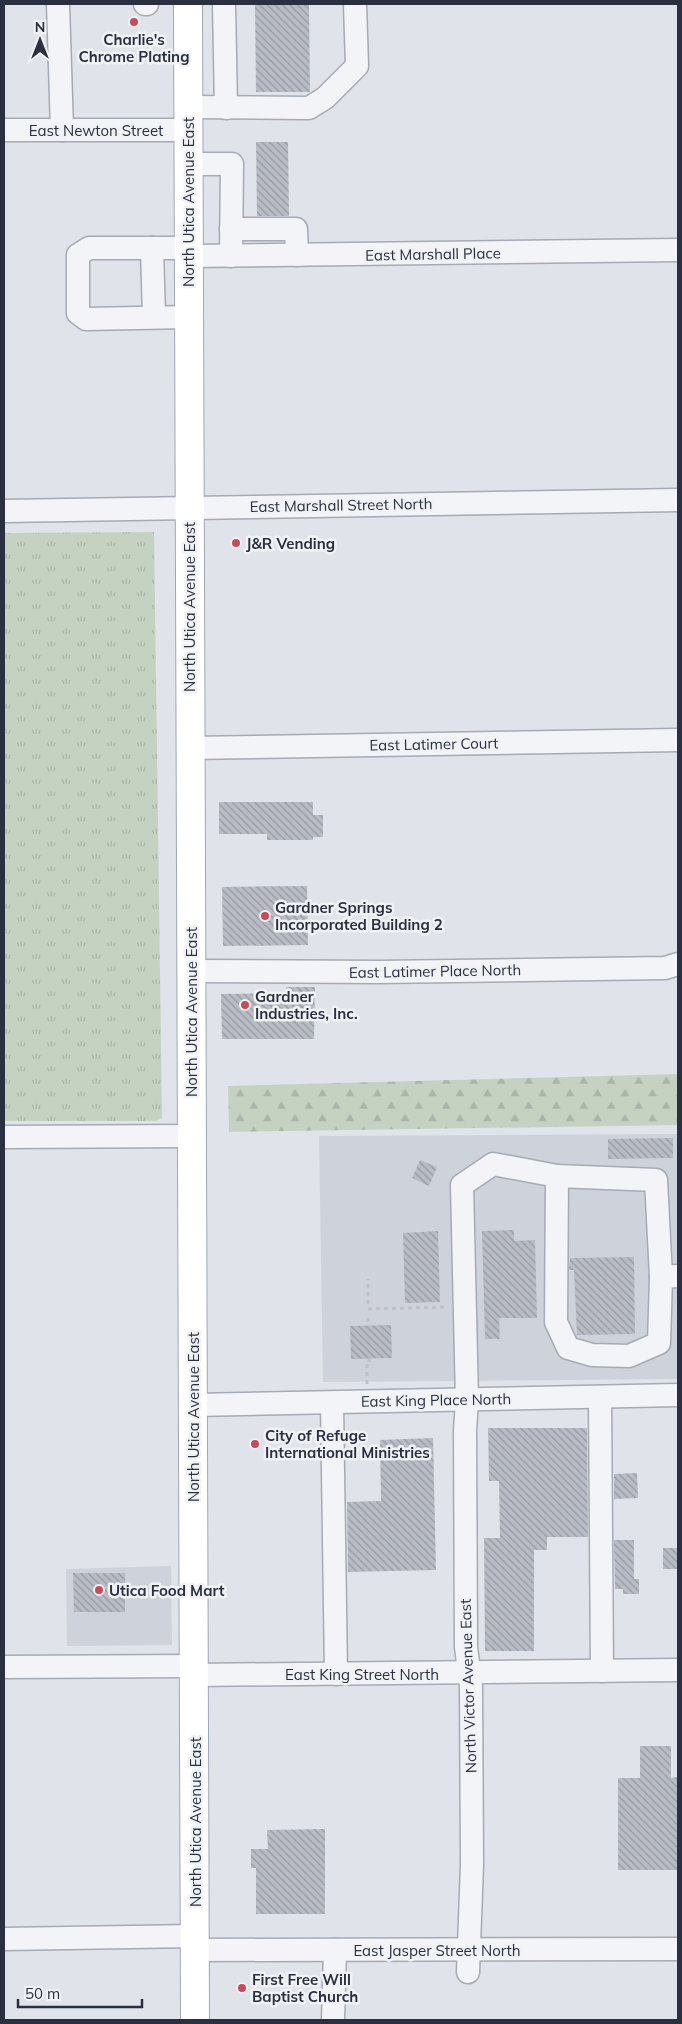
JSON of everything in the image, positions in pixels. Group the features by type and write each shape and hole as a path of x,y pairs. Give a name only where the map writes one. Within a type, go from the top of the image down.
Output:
{"main road":[{"name":"North Utica Avenue East","path":"188,4 189,748 195,1671 195,2020"}],"street":[{"path":"58,4 62,130"},
{"path":"224,4 226,108"},
{"name":"East Newton Street","path":"4,130 62,130 188,118 226,108 309,108 325,98 357,66 355,4"},
{"path":"188,164 232,164 231,256"},
{"path":"231,229 296,229 297,255"},
{"name":"East Marshall Place","path":"154,317 86,319 78,313 78,255 89,248 152,248 231,256 678,250"},
{"path":"152,248 154,317 189,317"},
{"name":"East Marshall Street North","path":"4,511 678,500"},
{"name":"East Latimer Court","path":"189,748 678,740"},
{"name":"East Latimer Place North","path":"191,971 378,972 665,968 678,964"},
{"path":"4,1137 192,1136"},
{"name":"North Victor Avenue East","path":"468,1972 472,1865 469,1674 466,1647 465,1431 467,1400 462,1184 493,1164 557,1176"},
{"path":"557,1176 656,1180 669,1277 659,1343 629,1356 592,1355 568,1348 556,1322 557,1176"},
{"name":"East King Place North","path":"193,1405 678,1395"},
{"path":"600,1397 602,1671"},
{"path":"332,1402 336,1674"},
{"name":"East King Street North","path":"4,1667 336,1674 469,1674 678,1670"},
{"name":"East Jasper Street North","path":"4,1939 195,1943 335,1950 678,1949"},
{"path":"333,2020 335,1950"}],"path":[{"path":"368,1279 368,1304"},
{"path":"368,1309 464,1306"},
{"path":"368,1318 368,1326"},
{"path":"367,1388 367,1364 369,1364 369,1359"}],"shaded area":[{"path":"678,1134 678,1379 323,1382 319,1136"},
{"path":"171,1566 172,1645 67,1646 66,1569"}],"green space":[{"path":"154,532 162,1118 156,1121 4,1121 4,533"},
{"path":"678,1074 678,1125 229,1132 228,1086"}],"building":[{"path":"255,4 309,4 310,92 256,92"},
{"path":"256,142 288,142 289,216 257,216"},
{"path":"219,802 313,802 313,815 323,815 323,837 313,837 313,840 267,840 267,834 219,834"},
{"name":"Gardner Springs Incorporated Building 2","path":"307,886 308,945 223,946 222,887"},
{"name":"Gardner Industries, Inc.","path":"286,987 315,987 314,1039 222,1039 221,994 286,993"},
{"path":"673,1138 673,1158 608,1159 608,1139"},
{"path":"420,1160 437,1167 429,1186 412,1178"},
{"path":"514,1230 514,1241 535,1240 537,1318 499,1318 500,1339 485,1339 482,1231"},
{"path":"438,1231 440,1302 405,1303 403,1233"},
{"path":"634,1257 635,1334 577,1335 574,1270 569,1270 570,1258"},
{"path":"391,1325 392,1358 351,1359 350,1326"},
{"path":"488,1428 587,1428 588,1537 547,1537 547,1550 534,1550 534,1651 485,1651 484,1538 500,1538 499,1481 489,1481"},
{"path":"433,1438 436,1570 348,1572 347,1502 381,1501 380,1440"},
{"path":"637,1473 638,1498 614,1499 614,1474"},
{"path":"614,1540 634,1540 634,1579 639,1579 639,1594 623,1594 623,1589 615,1589"},
{"path":"663,1548 678,1548 678,1569 663,1569"},
{"name":"Utica Food Mart","path":"73,1573 125,1573 125,1612 74,1612"},
{"path":"640,1746 671,1746 671,1778 678,1777 678,1870 618,1870 618,1778 640,1778"},
{"path":"325,1829 325,1914 256,1914 256,1868 251,1868 251,1849 268,1849 267,1830"}],"place":[{"name":"Charlie's Chrome Plating","path":"134,22"},
{"name":"J&R Vending","path":"236,543"},
{"name":"Gardner Springs Incorporated Building 2","path":"265,916"},
{"name":"Gardner Industries, Inc.","path":"245,1005"},
{"name":"City of Refuge International Ministries","path":"255,1444"},
{"name":"Utica Food Mart","path":"99,1590"},
{"name":"First Free Will Baptist Church","path":"242,1988"}]}
